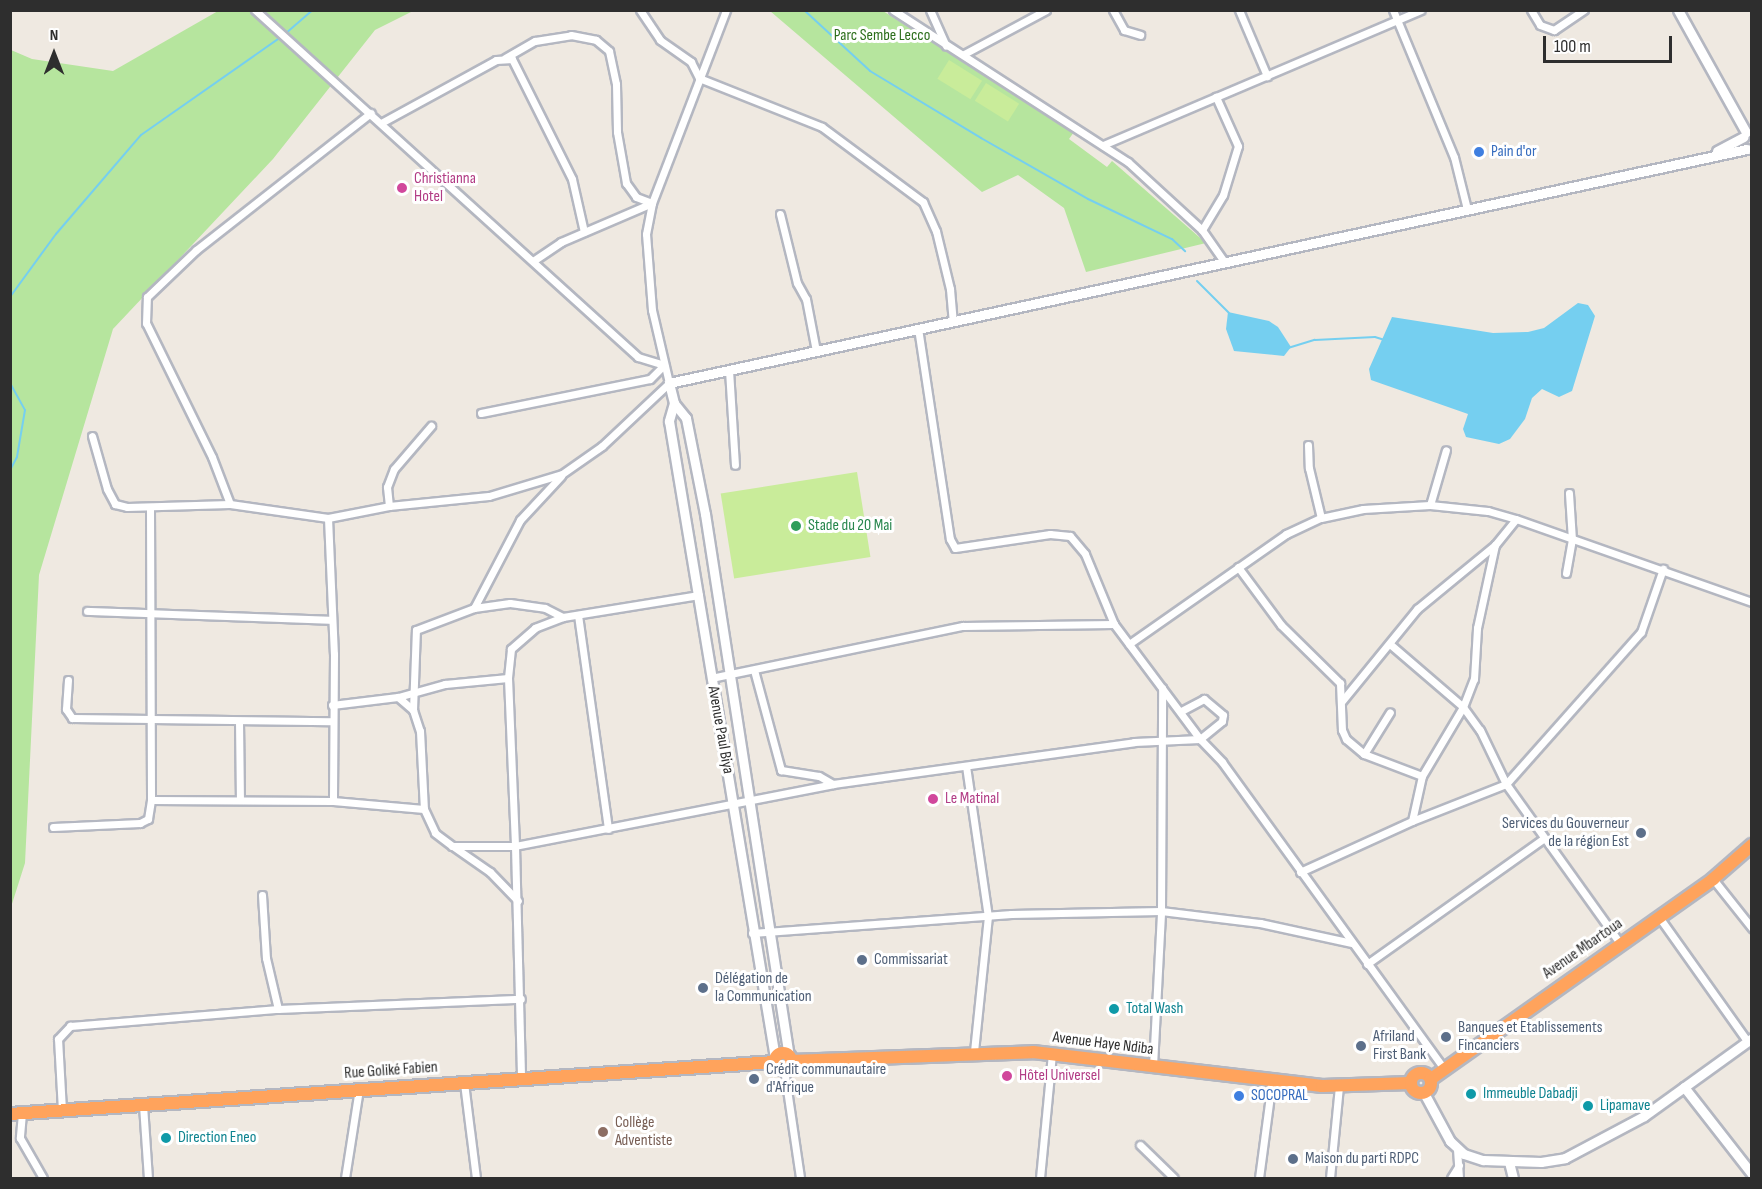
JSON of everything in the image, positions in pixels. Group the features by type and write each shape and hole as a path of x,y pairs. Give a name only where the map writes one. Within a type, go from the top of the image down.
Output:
{"highway":[{"name":"Avenue Mbartoua","path":"1431,1079 1713,879 1752,845"},
{"name":"Avenue Haye Ndiba","path":"783,1061 974,1052 1052,1054 1339,1086 1411,1083"},
{"name":"Rue Goliké Fabien","path":"16,1113 783,1061"},
{"path":"1418,1073 1431,1079 1430,1089 1424,1093 1417,1092 1411,1083 1418,1073"}],"street":[{"path":"255,10 638,357 664,365"},
{"path":"640,10 660,40 692,62 699,78 822,127 923,202 936,231 950,289 953,321"},
{"path":"726,10 652,203 645,234 645,270 674,403 686,418 730,675 769,931 783,1061 800,1179"},
{"path":"892,10 946,46 964,54 1128,162 1202,230 1224,262"},
{"path":"930,10 946,46"},
{"path":"964,54 1046,10"},
{"path":"1113,10 1124,30 1140,34"},
{"path":"1239,10 1267,76"},
{"path":"1393,10 1454,157 1467,209"},
{"path":"1103,145 1421,10"},
{"path":"1530,10 1539,25 1554,30 1584,10"},
{"path":"474,608 520,520 562,474 602,446 669,382 1467,209 1713,153 1749,149 1748,132 1678,10"},
{"path":"381,123 427,95 535,41 571,35 596,40 609,51 616,84 617,132 626,183 636,197 652,203"},
{"path":"505,58 512,59 530,90 572,179 584,232"},
{"path":"1202,230 1223,195 1238,147 1216,97"},
{"path":"230,504 212,457 146,323 147,297 196,250 371,113"},
{"path":"1713,153 1748,132"},
{"path":"533,261 584,232 652,203"},
{"path":"780,214 797,283 808,307 816,351"},
{"path":"918,328 950,539 955,548 1050,534 1070,536 1085,554 1114,624 1200,739 1222,762 1444,1069"},
{"path":"481,412 650,379 664,365"},
{"path":"729,370 735,465"},
{"name":"Avenue Paul Biya","path":"674,403 669,421 752,933 783,1061"},
{"path":"389,506 387,487 394,469 431,426"},
{"path":"92,436 115,504 150,508 230,504 328,518 389,506 489,496 562,474"},
{"path":"1308,445 1309,468 1321,518"},
{"path":"1430,505 1446,450"},
{"path":"1566,573 1572,540 1569,494"},
{"path":"1129,644 1286,534 1321,518 1363,509 1430,505 1488,511 1663,569 1752,602"},
{"path":"53,827 140,824 148,819 151,800 150,508"},
{"path":"328,518 332,620 333,801"},
{"path":"1342,701 1391,645 1417,609 1495,545 1516,519"},
{"path":"1412,821 1422,776 1463,707 1474,679 1477,628 1495,545"},
{"path":"1238,567 1281,625 1340,683 1342,730 1364,754 1422,776"},
{"path":"1300,872 1412,821 1506,784 1641,632 1663,569"},
{"path":"521,1079 518,901 508,678 511,649 522,637 563,617 699,595"},
{"path":"518,901 490,872 435,833 424,809 424,752 413,710 416,692 416,630 474,608 510,603 545,608 563,617"},
{"path":"87,611 332,620"},
{"path":"578,615 608,829"},
{"path":"711,678 963,626 1114,624"},
{"path":"1391,645 1463,707 1480,730 1506,784 1620,944"},
{"path":"754,670 781,770 819,776 833,783"},
{"path":"332,705 398,697 445,684 508,678"},
{"path":"68,680 66,709 72,718 150,721 331,721"},
{"path":"1153,1066 1161,911 1162,688"},
{"path":"398,697 413,710"},
{"path":"452,846 515,846 833,783 1160,739 1200,739 1222,721 1222,715 1204,699 1180,711"},
{"path":"1364,754 1390,712"},
{"path":"239,721 240,799"},
{"path":"966,766 988,916 974,1052"},
{"path":"151,800 333,801 424,809"},
{"path":"1367,964 1543,839"},
{"path":"1713,879 1752,928"},
{"path":"262,896 266,958 278,1009"},
{"path":"752,933 988,916 1161,911 1250,921 1352,943"},
{"path":"1456,1149 1483,1161 1509,1162 1565,1158 1644,1116 1749,1040 1659,917"},
{"path":"62,1110 58,1039 70,1026 278,1009 520,999"},
{"path":"1040,1179 1052,1054"},
{"path":"1259,1179 1272,1080"},
{"path":"464,1083 476,1179"},
{"path":"1330,1179 1339,1086"},
{"path":"1684,1087 1752,1174"},
{"path":"345,1179 359,1089"},
{"path":"1424,1093 1438,1123 1456,1149 1459,1179"},
{"path":"143,1104 148,1179"},
{"path":"16,1113 20,1138 42,1179"},
{"path":"1140,1145 1174,1179"},
{"path":"1509,1162 1513,1179"},
{"path":"1451,1179 1459,1165"}],"green space":[{"path":"218,11 413,11 375,30 273,159 113,329 39,575 25,863 11,907 11,50 32,59 113,71"},
{"name":"Parc Sembe Lecco","path":"770,11 883,11 1074,132 1069,139 1107,167 1112,161 1206,243 1086,272 1064,208 1018,175 982,192"},
{"path":"949,60 982,81 970,99 937,79"},
{"path":"986,83 1019,104 1008,121 975,101"},
{"name":"Stade du 20 Mai","path":"857,472 870,557 734,579 721,494"}],"water":[{"path":"1578,303 1588,305 1595,316 1572,391 1559,397 1542,389 1532,398 1525,419 1510,439 1499,444 1466,437 1463,429 1468,414 1371,380 1369,369 1392,317 1493,333 1528,332 1544,328"},
{"path":"1228,312 1269,321 1278,327 1291,347 1284,356 1234,351 1226,329"}],"waterway":[{"path":"285,34 313,10"},
{"path":"804,10 870,71 1088,199 1172,239 1185,251"},
{"path":"10,297 56,234 141,135 281,37"},
{"path":"1197,281 1229,313"},
{"path":"1288,348 1315,340 1375,337 1385,340"},
{"path":"10,383 25,410 17,457 10,470"}],"place":[{"name":"Pain d'or","path":"1479,152"},
{"name":"Christianna Hotel","path":"402,188"},
{"name":"Stade du 20 Mai","path":"796,526"},
{"name":"Le Matinal","path":"933,799"},
{"name":"Services du Gouverneur de la région Est","path":"1641,833"},
{"name":"Commissariat","path":"862,960"},
{"name":"Délégation de la Communication","path":"703,988"},
{"name":"Total Wash","path":"1114,1009"},
{"name":"Banques et Etablissements Fincanciers","path":"1446,1037"},
{"name":"Afriland First Bank","path":"1361,1046"},
{"name":"Hôtel Universel","path":"1007,1076"},
{"name":"Crédit communautaire d'Afrique","path":"754,1079"},
{"name":"Immeuble Dabadji","path":"1471,1094"},
{"name":"SOCOPRAL","path":"1239,1096"},
{"name":"Lipamave","path":"1588,1106"},
{"name":"Collège Adventiste","path":"603,1132"},
{"name":"Direction Eneo","path":"166,1138"},
{"name":"Maison du parti RDPC","path":"1293,1159"}]}
